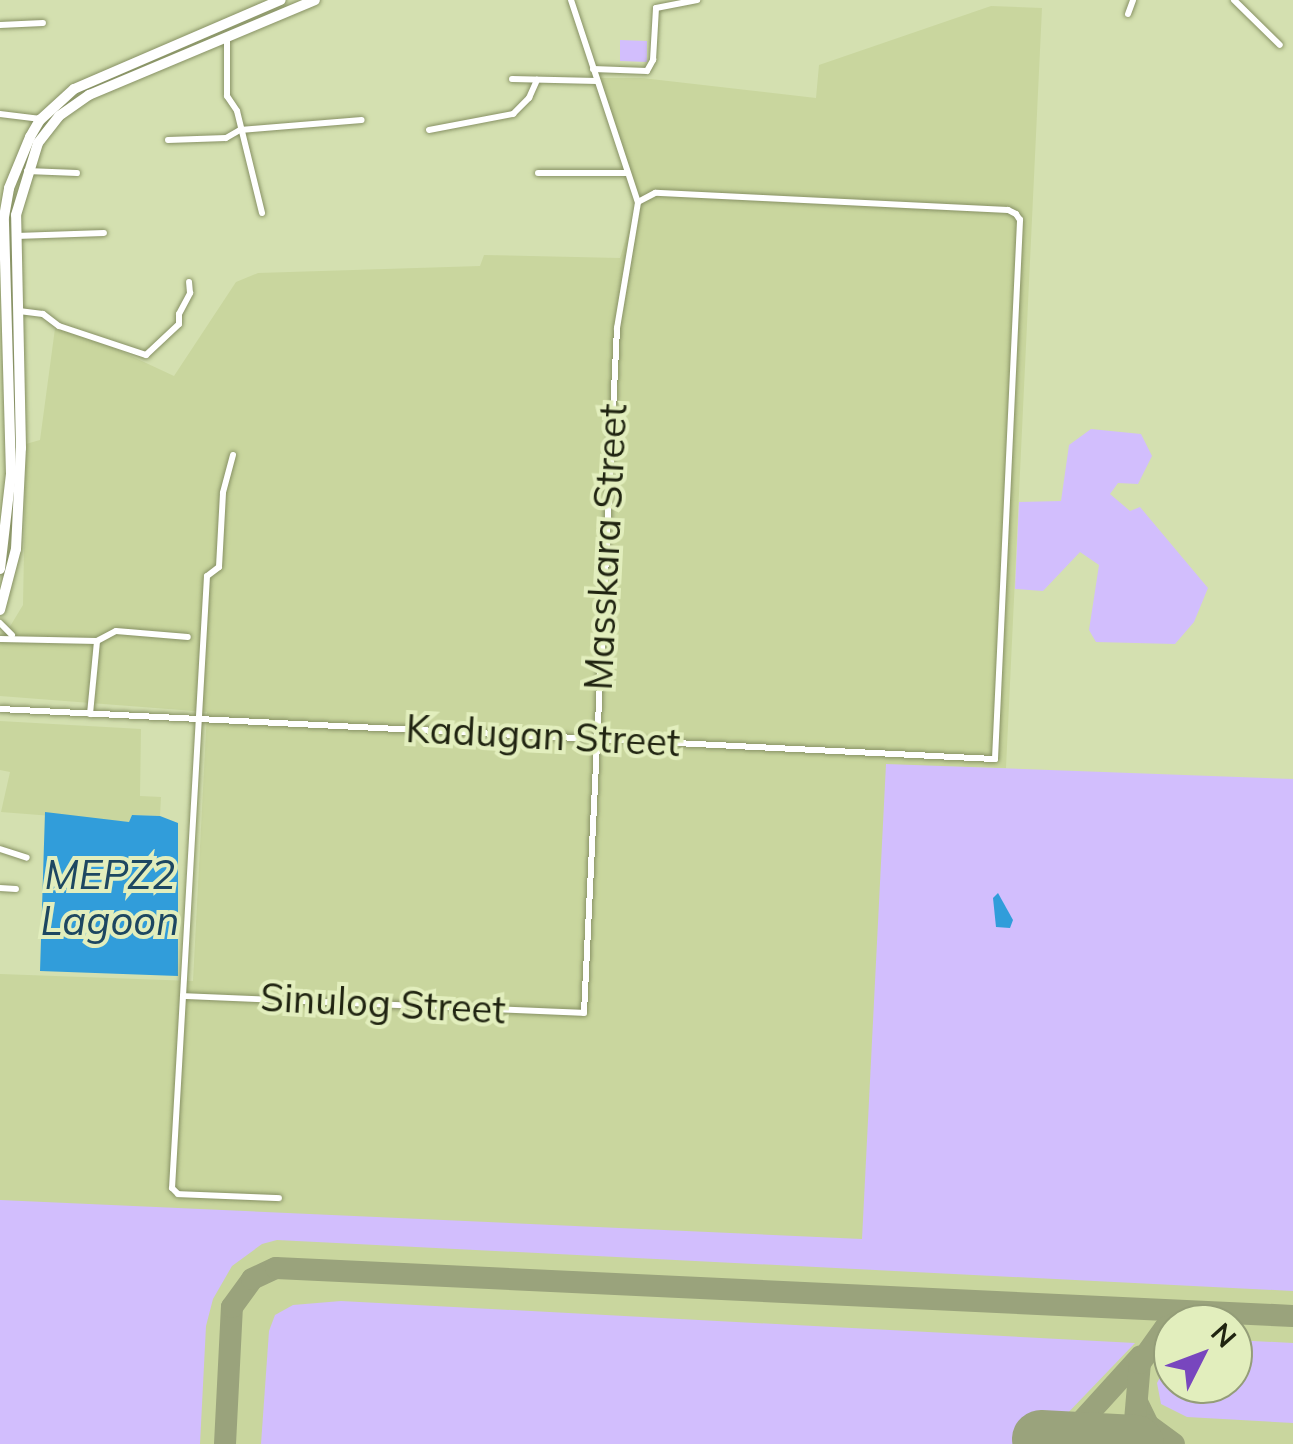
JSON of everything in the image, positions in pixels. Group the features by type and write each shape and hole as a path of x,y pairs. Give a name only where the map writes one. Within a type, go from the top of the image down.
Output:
{"main road":[{"path":"0,568 15,474 4,217 15,169 40,120 74,90 281,0"},
{"path":"0,610 16,549 15,236 26,172 44,133 69,108 315,0"},
{"path":"242,16 248,28"}],"street":[{"path":"571,0 638,202"},
{"path":"593,69 647,71 653,60 656,8 697,0"},
{"path":"1128,14 1133,0"},
{"path":"1234,0 1280,45"},
{"path":"0,25 43,24"},
{"path":"226,36 227,96 262,213"},
{"path":"512,79 597,81"},
{"path":"428,130 513,114 529,98 537,80"},
{"path":"0,114 40,120"},
{"path":"168,140 226,138 240,130 362,120"},
{"path":"26,172 77,173"},
{"path":"538,173 626,173"},
{"name":"Kadugan Street","path":"0,708 996,759 1020,220 1008,210 655,194 638,202"},
{"name":"Masskara Street","path":"584,1013 617,328 638,202"},
{"path":"15,236 104,233"},
{"path":"17,311 34,311 58,326 146,355 178,324 178,314 190,293 189,282"},
{"path":"233,455 223,493 219,567 207,576 173,1191 279,1198"},
{"path":"0,623 13,636"},
{"path":"0,639 13,636 97,641 116,631 188,637"},
{"path":"90,714 97,641"},
{"path":"0,849 27,858"},
{"path":"0,888 16,890"},
{"name":"Sinulog Street","path":"183,996 584,1013"}],"shaded area":[{"path":"991,6 1042,8 1006,768 886,765 1293,1261 1293,1444 0,1444 0,974 193,981 207,712 0,696 0,643 23,605 26,444 40,440 56,321 174,376 236,282 258,273 480,266 484,255 620,258 639,197 600,78 642,78 816,98 819,65"},
{"path":"620,40 647,41 647,62 620,61"},
{"path":"1091,429 1141,434 1152,456 1138,484 1118,483 1110,494 1130,511 1140,507 1208,588 1194,622 1175,644 1096,642 1089,630 1099,565 1080,552 1043,591 1015,589 1019,502 1061,501 1069,445"},
{"path":"0,721 141,729 140,796 161,797 160,816 132,815 129,822 1,812 10,772 0,770"},
{"path":"886,764 1293,779 1293,1291 277,1240 262,1244 232,1266 213,1299 206,1326 200,1444 0,1444 0,1200 862,1239"},
{"path":"341,1301 1135,1343 1038,1444 261,1444 269,1331 275,1315 293,1305"},
{"path":"1253,1341 1293,1343 1293,1423 1187,1417 1161,1404 1253,1404"}],"water":[{"name":"MEPZ2 Lagoon","path":"45,812 129,822 132,815 160,816 178,823 178,976 40,971"},
{"path":"998,893 1013,920 1010,928 996,927 993,898"}],"taxiway":[{"path":"225,1444 232,1307 252,1279 276,1268 1293,1316"},
{"path":"1133,1444 1140,1363 1153,1345"},
{"path":"1061,1444 1140,1357"},
{"path":"1137,1402 1148,1425 1174,1444"}],"runway":[{"path":"1041,1439 1135,1444"}]}
